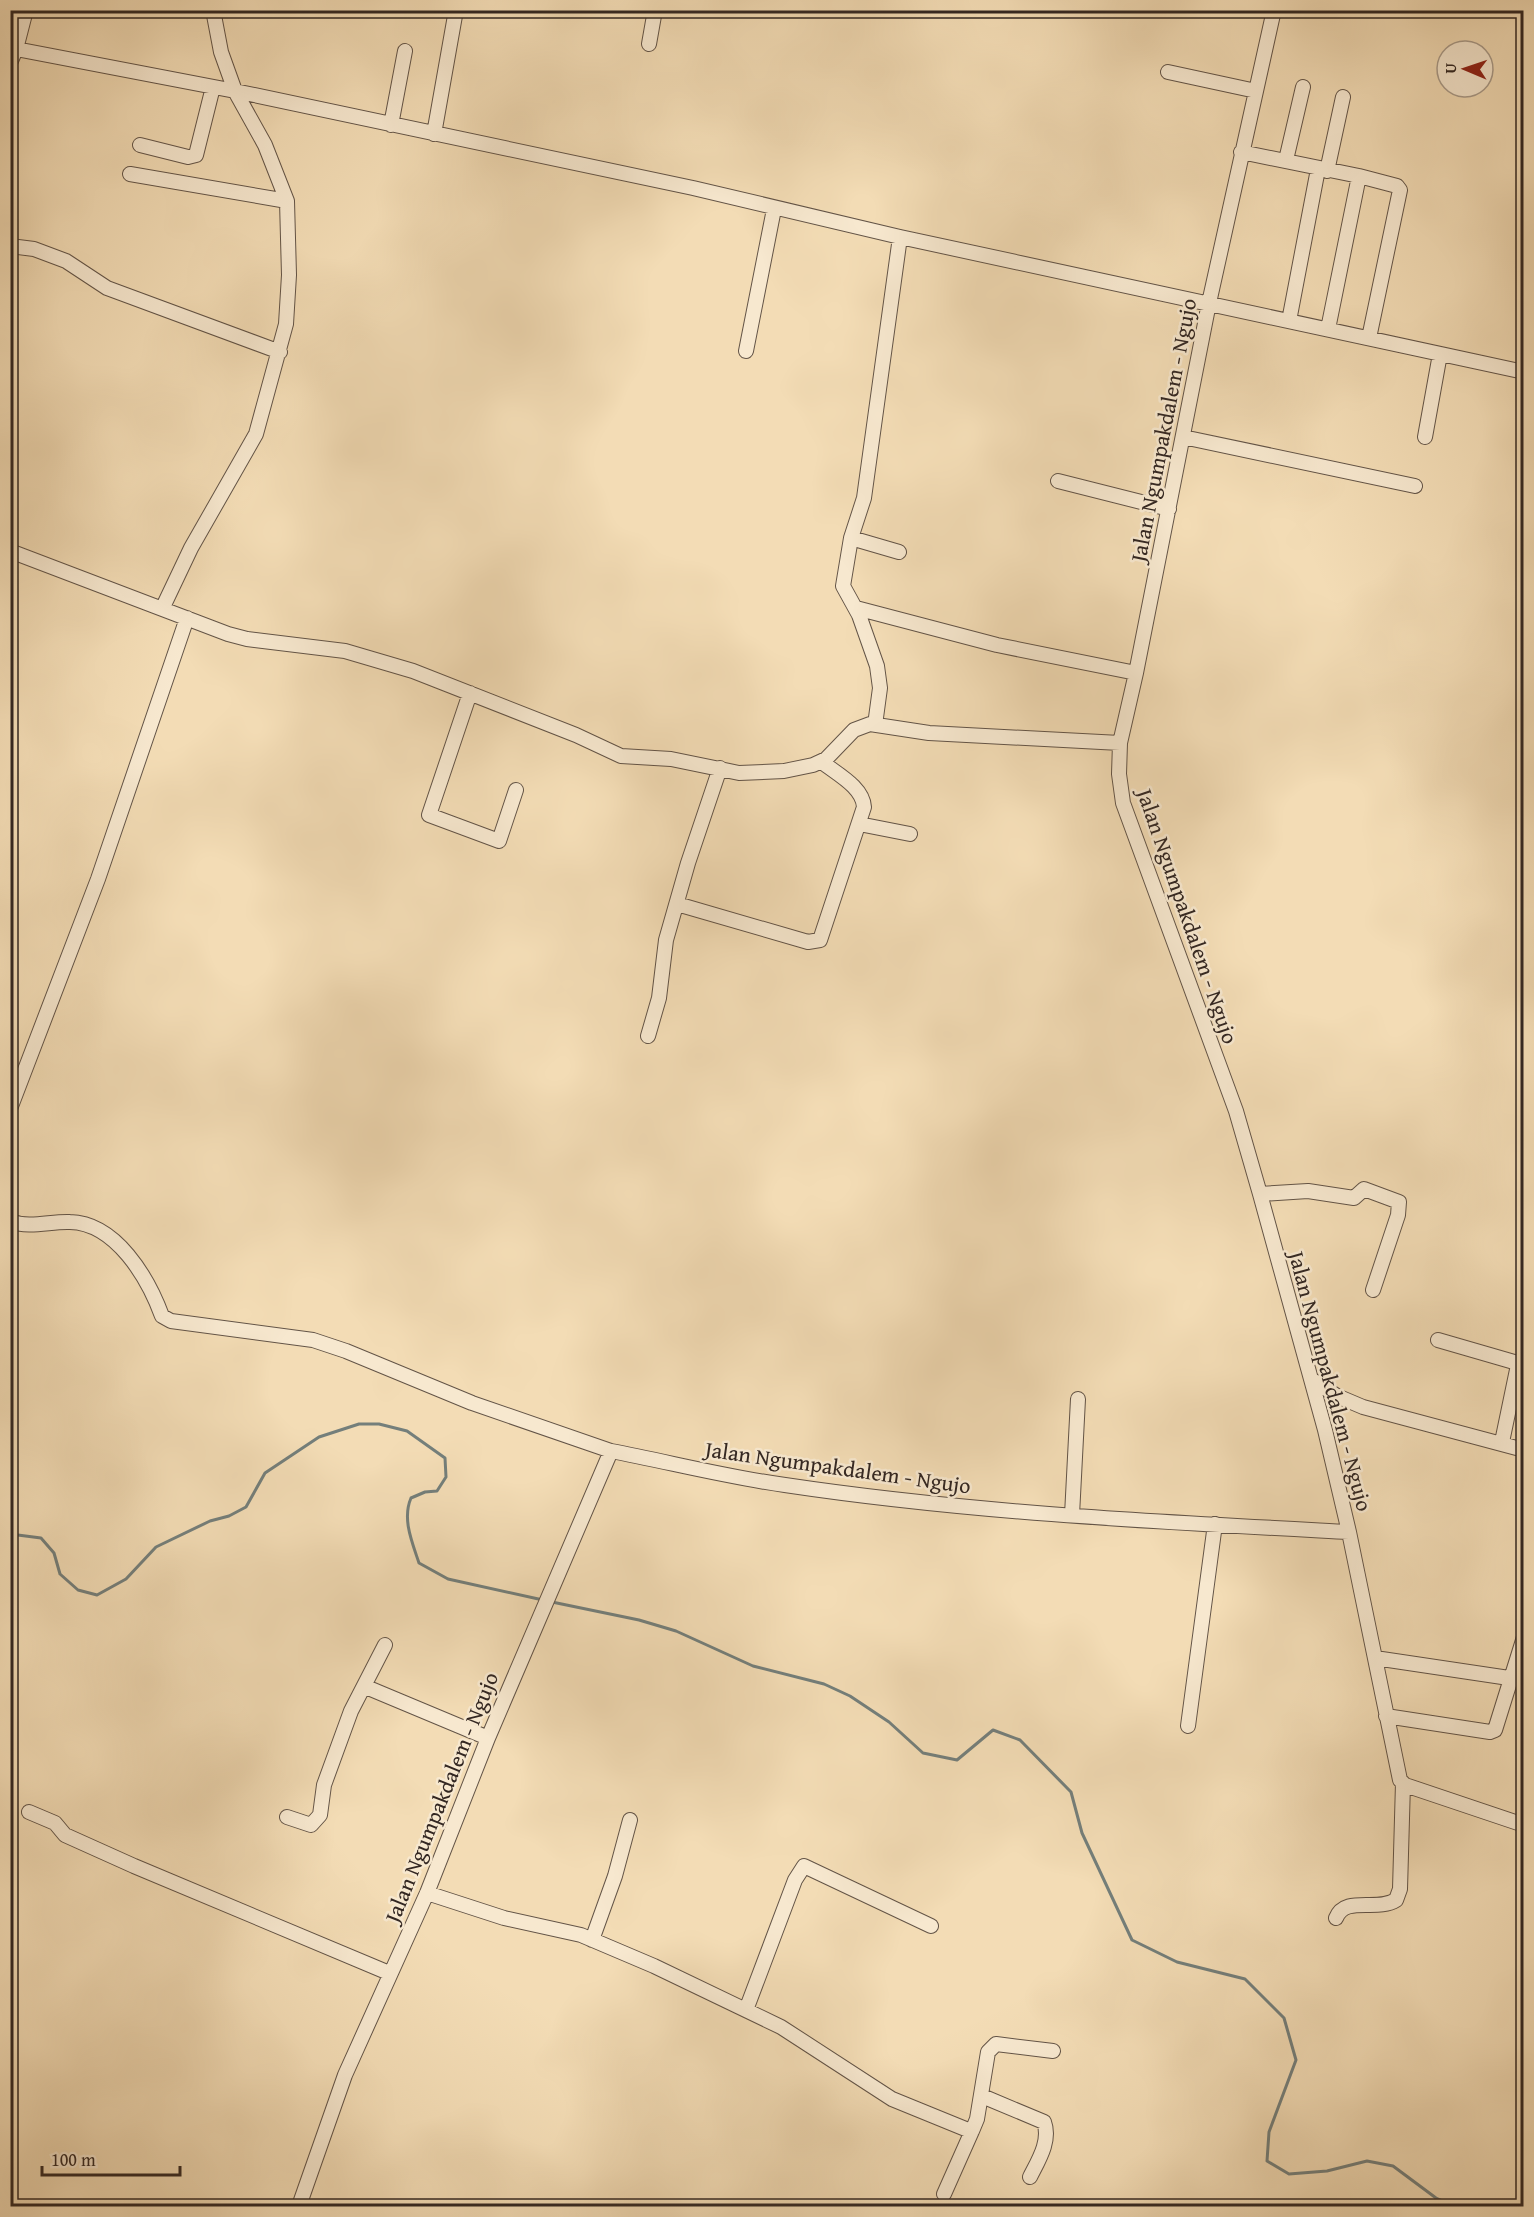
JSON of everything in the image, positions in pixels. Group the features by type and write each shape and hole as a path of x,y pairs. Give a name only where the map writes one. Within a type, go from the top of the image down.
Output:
{"street":[{"path":"10,63 16,49 15,33 26,10"},
{"path":"163,607 191,548 256,434 286,324 290,275 287,201 265,145 235,91 221,52 213,10"},
{"path":"434,134 456,10"},
{"path":"649,44 655,10"},
{"name":"Jalan Ngumpakdalem - Ngujo","path":"298,2206 345,2075 427,1893 488,1738 611,1451 784,1485 964,1506 1349,1532 1311,1379 1236,1111 1123,803 1119,774 1120,743 1136,673 1209,303 1274,10"},
{"path":"16,49 235,91 693,188 900,237 1524,372"},
{"path":"390,124 405,51"},
{"path":"1168,72 1256,91"},
{"path":"140,145 188,157 196,155 213,87"},
{"path":"1286,160 1303,87"},
{"path":"1289,321 1322,170 1343,97"},
{"path":"1241,152 1359,176 1397,186 1400,190 1368,338"},
{"path":"130,174 287,201"},
{"path":"1328,329 1359,176"},
{"path":"746,351 774,209"},
{"path":"875,724 879,678 856,608 843,583 851,538 864,498 900,237"},
{"path":"10,246 34,249 66,261 107,288 280,352"},
{"path":"1425,437 1440,354"},
{"path":"1183,437 1415,486"},
{"path":"1058,480 1169,509"},
{"path":"851,538 899,552"},
{"path":"10,551 247,639 345,651 413,671 576,735 621,756 671,759 751,774 784,771 822,762 863,724 929,733 1120,743"},
{"path":"856,608 997,645 1136,673"},
{"path":"10,1109 98,879 187,618"},
{"path":"470,693 429,815 499,841 516,790"},
{"path":"677,904 815,943 820,940 864,807 864,798 859,791 822,762"},
{"path":"648,1036 659,998 666,940 720,768"},
{"path":"859,824 910,834"},
{"path":"1260,1194 1308,1191 1354,1198 1364,1189 1399,1202 1398,1215 1374,1290"},
{"path":"10,1221 29,1225 82,1223 102,1233 130,1257 145,1275 158,1301 162,1316 171,1321 313,1340 346,1351 472,1403 611,1451"},
{"path":"1438,1340 1518,1365 1502,1442"},
{"path":"1311,1379 1337,1396 1363,1407 1502,1442 1524,1450"},
{"path":"1072,1515 1078,1399"},
{"path":"1188,1726 1215,1524"},
{"path":"1336,1918 1340,1909 1345,1905 1382,1906 1396,1900 1400,1878 1403,1783 1396,1770 1349,1532"},
{"path":"1386,1716 1490,1732 1495,1730 1509,1678 1524,1636"},
{"path":"287,1817 310,1824 320,1815 324,1785 351,1711 366,1687 386,1645"},
{"path":"1375,1658 1509,1678"},
{"path":"366,1687 488,1738"},
{"path":"1403,1783 1524,1825"},
{"path":"29,1812 55,1823 65,1835 134,1866 389,1973"},
{"path":"592,1940 615,1876 630,1820"},
{"path":"746,2010 795,1880 804,1866 931,1926"},
{"path":"427,1893 504,1918 554,1927 654,1966 781,2027 892,2098 972,2131"},
{"path":"944,2194 972,2131 982,2097 988,2052 992,2046 996,2044 1053,2051"},
{"path":"982,2097 1044,2122 1046,2140 1030,2177"}],"waterway":[{"path":"10,1534 41,1538 54,1553 60,1574 78,1590 97,1595 126,1579 156,1547 210,1521 229,1516 246,1507 265,1473 319,1437 359,1424 379,1424 407,1431 445,1458 446,1477 437,1491 425,1492 411,1498 408,1506 409,1530 419,1563 448,1579 543,1600"},
{"path":"552,1602 639,1620 676,1631 753,1666 824,1684 850,1696 889,1722 923,1753 957,1760 993,1730 1020,1740 1071,1792 1082,1833 1132,1940 1177,1962 1245,1979 1284,2018 1296,2060 1269,2132 1267,2161 1289,2174 1327,2171 1367,2161 1393,2166 1436,2198 1454,2206"}]}
